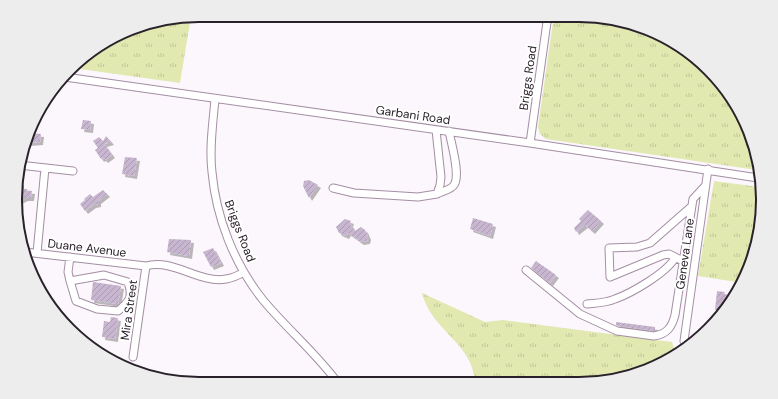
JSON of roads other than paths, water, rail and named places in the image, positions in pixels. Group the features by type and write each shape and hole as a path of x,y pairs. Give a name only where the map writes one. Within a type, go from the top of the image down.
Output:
{"street":[{"name":"Briggs Road","path":"530,143 547,22"},
{"name":"Garbani Road","path":"70,78 448,131 708,169 754,177"},
{"name":"Briggs Road","path":"215,99 211,149 212,171 216,197 229,239 244,272 264,300 313,351 333,377"},
{"path":"436,130 441,177 437,194"},
{"path":"334,188 354,193 418,197 437,194 451,188 456,181 455,164 448,131"},
{"path":"25,166 73,171"},
{"path":"37,254 45,168"},
{"name":"Geneva Lane","path":"684,341 708,169"},
{"path":"526,270 580,314 617,331 654,336 661,335 668,330 673,323 691,207 693,199 705,186"},
{"path":"683,261 669,254 663,255 610,277 609,248 637,247 650,243 691,207"},
{"name":"Duane Avenue","path":"30,253 146,266 162,266 185,271 203,278 214,279 226,279 244,272"},
{"path":"70,257 68,272 70,280 76,301 97,309 118,311 127,304 131,292 128,282 104,275 70,280"},
{"path":"587,304 604,303 616,299 662,272 671,265 675,258"},
{"name":"Mira Street","path":"133,357 146,266"}]}
